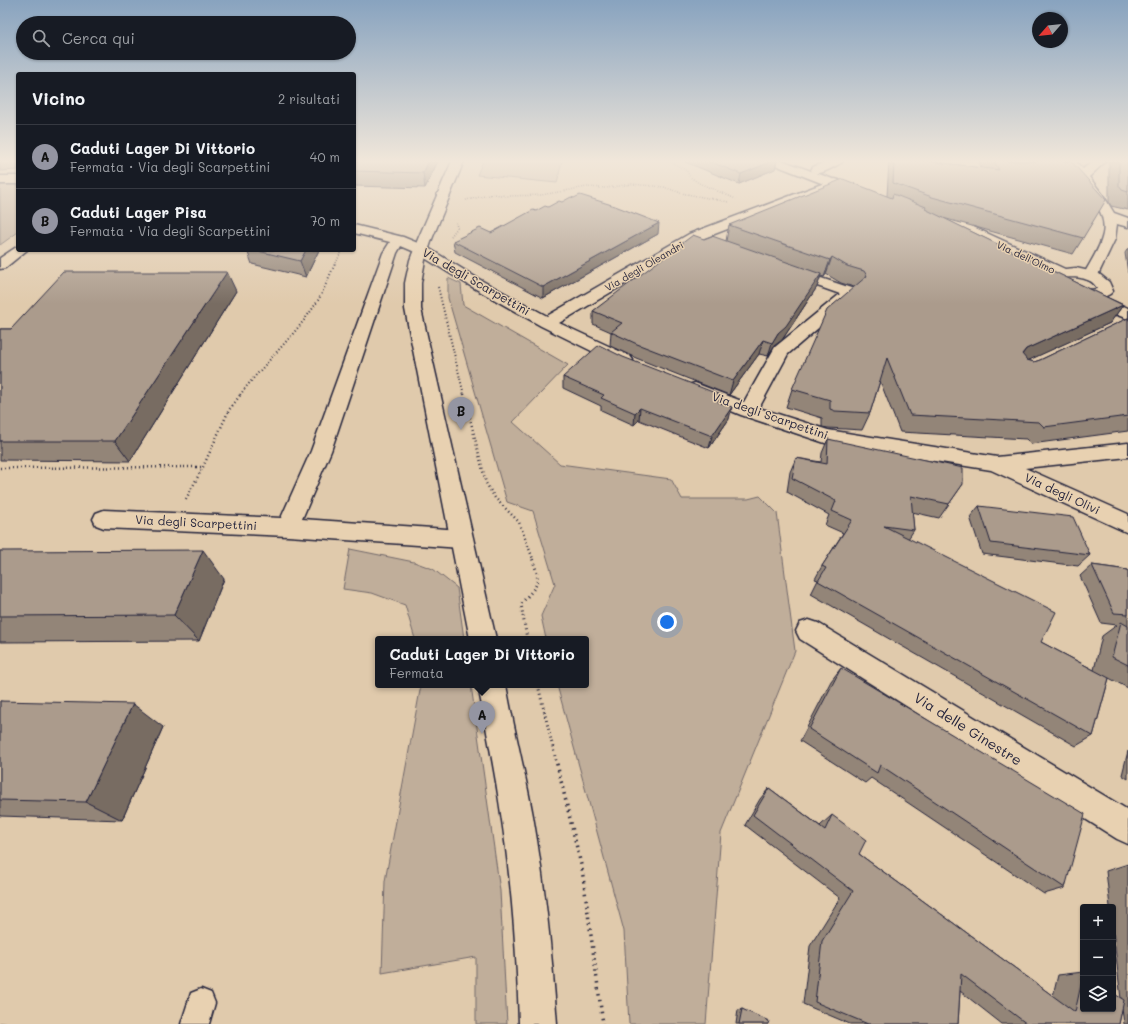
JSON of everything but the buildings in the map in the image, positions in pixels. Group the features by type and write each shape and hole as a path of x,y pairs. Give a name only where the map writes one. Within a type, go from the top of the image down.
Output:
{"street":[{"path":"437,209 420,249 413,280 413,309 482,636"},
{"name":"Via degli Oleandri","path":"547,323 694,237 756,209"},
{"path":"1105,209 1109,216 1111,232 1091,276 1103,284 1105,291 1128,310"},
{"name":"Via dell'Olmo","path":"922,214 1057,276 1071,271 1091,276"},
{"path":"1109,216 1128,223"},
{"name":"Via degli Scarpettini","path":"356,230 398,240 420,249 547,323 636,366"},
{"path":"694,237 716,245"},
{"path":"288,527 321,451 390,253 398,240"},
{"path":"0,265 17,252"},
{"path":"748,411 781,351 851,293 776,266"},
{"name":"Via dell'Olmo","path":"1057,276 1058,283 1071,291 1089,295 1097,295 1105,291"},
{"name":"Via dell'Olmo","path":"1089,295 1110,307 1128,314"},
{"name":"Via degli Scarpettini","path":"678,383 748,411 805,431 828,437 997,464 1128,450"},
{"name":"Via degli Olivi","path":"997,464 1128,524"},
{"name":"Via degli Scarpettini","path":"104,519 288,527 461,539"},
{"name":"Via delle Ginestre","path":"809,630 1128,828"},
{"path":"493,688 512,784 522,846 530,908 538,1024"}],"path":[{"path":"455,218 458,226 457,230 443,242 437,250 440,262 438,287 444,320 486,483 495,498 519,522 538,573 538,583 521,604 526,636"},
{"path":"174,522 203,467 229,410 253,377 295,330 317,302 341,252"},
{"path":"0,468 203,467"},
{"path":"539,688 582,869 602,1024"}],"shaded area":[{"path":"0,209 16,209 16,233 0,245"},
{"path":"448,278 461,284 463,305 568,365 513,422 560,464 671,479 682,499 748,499 760,496 777,513 795,651 721,833 706,1024 629,1024 624,931 558,688 589,688 589,636 545,636 541,616 555,584 533,511 507,502 448,298"},
{"path":"350,549 414,562 433,569 457,588 464,636 414,636 405,605 372,593 343,589"},
{"path":"420,688 471,688 500,891 507,1024 476,1024 476,957 382,973 385,881"}],"place":[{"name":"Caduti Lager Pisa","path":"461,430"},
{"name":"Caduti Lager Di Vittorio","path":"482,734"}]}
